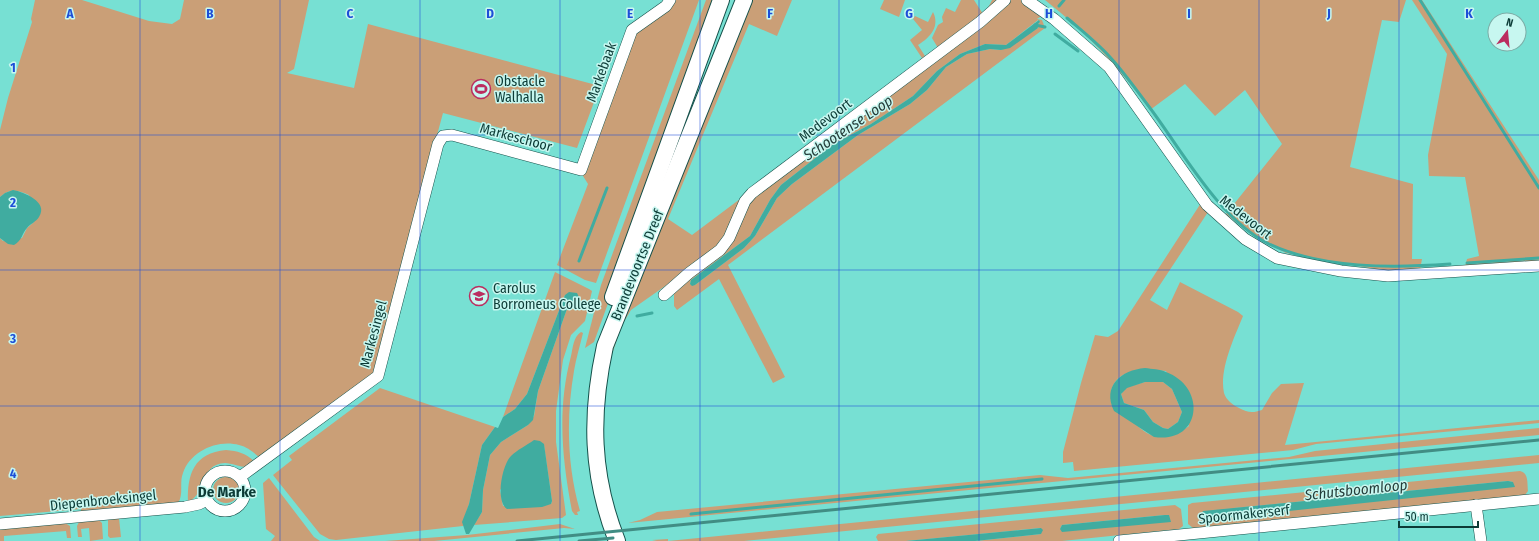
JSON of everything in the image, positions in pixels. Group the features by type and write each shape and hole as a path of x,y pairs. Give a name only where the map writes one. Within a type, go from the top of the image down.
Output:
{"main road":[{"name":"Brandevoortse Dreef","path":"606,541 592,492 586,458 585,425 589,381 603,322 721,0"},
{"name":"Brandevoortse Dreef","path":"617,541 605,508 598,476 595,441 596,395 605,346 744,0"}],"street":[{"name":"Markebaak","path":"581,170 632,30 666,6 670,0"},
{"name":"Medevoort","path":"664,295 689,273 720,250 729,238 745,201 752,193 980,22 1005,0"},
{"name":"Medevoort","path":"1027,0 1054,19 1109,67 1207,205 1245,239 1277,258 1341,271 1388,276 1539,266"},
{"name":"Markeschoor","path":"443,136 452,135 581,170"},
{"name":"Markesingel","path":"240,477 378,376 438,144 443,136"},
{"path":"225,471 236,474 240,477 244,484 245,496 236,508 226,511 211,506 207,500 206,487 212,476 225,471"},
{"name":"Spoormakerserf","path":"1119,541 1148,540 1539,499"},
{"name":"Diepenbroeksingel","path":"0,524 185,507 199,504 207,500"},
{"path":"1476,505 1480,541"}],"shaded area":[{"path":"35,0 82,0 149,21 172,24 180,19 184,0 309,0 294,69 287,73 354,88 368,24 600,86 577,148 443,113 373,373 260,458 253,452 239,445 222,444 206,448 192,458 187,465 182,477 181,496 178,503 81,513 81,509 0,516 0,238 3,241 22,238 27,228 34,222 29,195 21,192 10,191 0,197 0,130 8,98 32,22 31,19"},
{"path":"675,0 699,0 596,283 585,280 557,265 588,184 583,176 634,36"},
{"path":"706,0 718,0 594,342 585,348 601,285"},
{"path":"746,0 792,0 777,36 749,24 668,219 692,235 752,190 729,232 715,251 631,310 622,325 612,354 612,333"},
{"path":"884,0 905,0 899,17 880,9"},
{"path":"961,0 974,0 983,14 992,0 1021,0 1043,15 1037,19 1042,20 1045,28 728,265 785,377 773,383 719,279 677,310 674,306 674,291 719,254 752,197 938,48 932,38 938,25 943,22 942,17 946,8 955,12","holes":["1038,20 1040,22 1037,25 1038,28 1001,50 990,49 967,54 946,67 927,90 910,104 858,135 792,184 777,198 755,236 744,248 695,285 690,284 691,280 750,236 770,200 781,185 832,145 871,124 913,96 937,71 960,54 985,44 1006,45"]},
{"path":"1045,0 1406,0 1399,22 1382,20 1350,167 1413,184 1412,259 1422,259 1420,270 1381,270 1286,253 1252,235 1226,214 1282,144 1245,90 1215,116 1185,84 1150,110 1102,51"},
{"path":"1412,0 1422,0 1539,180 1539,261 1465,267 1467,259 1479,256 1465,177 1429,176 1428,155 1447,54"},
{"path":"933,12 935,17 935,26 933,31 918,45 925,56 922,58 910,40 922,30 913,19 915,16 928,22"},
{"path":"1201,203 1208,212 1150,300 1167,310 1180,282 1243,316 1225,364 1223,384 1224,393 1228,400 1234,405 1245,411 1253,412 1262,410 1272,393 1281,384 1304,383 1285,445 1539,420 1539,423 1316,444 1293,450 1074,471 1073,462 1063,463 1063,452 1095,335 1108,337 1118,331","holes":["1141,369 1166,371 1189,426 1175,434 1163,437 1152,435 1143,430 1127,413 1111,391 1119,378 1131,372"]},
{"path":"555,272 592,291 585,321 571,335 563,360 556,411 556,442 566,515 562,518 474,525 482,512 483,490 490,455 501,442 528,425 534,416 538,391 568,306 570,302 580,299 565,295 527,394 515,409 503,417","holes":["544,445 552,501 551,504 503,506 500,490"]},
{"path":"581,332 583,333 571,388 569,424 572,477 580,511 577,512 578,515 575,515 572,511 562,434 564,395 567,376 573,346 576,337"},
{"path":"1145,382 1163,382 1172,389 1182,412 1178,422 1168,429 1163,428 1153,422 1144,410 1124,403 1121,394 1127,387"},
{"path":"380,388 495,427 482,445 463,526 336,540 329,539 320,534 273,475 292,460 289,456"},
{"path":"1539,428 1539,435 628,523 640,520 657,512 1040,475 1068,478 1289,457 1315,451"},
{"path":"226,450 241,453 254,461 247,467 225,463 211,468 198,493 188,502 191,474 200,460 206,455"},
{"path":"1539,455 1539,463 744,541 668,541"},
{"path":"1520,471 1526,476 1528,491 1525,495 1193,528 1188,524 1188,505 1192,503","holes":["1508,481 1513,482 1203,511"]},
{"path":"226,477 235,481 239,490 235,499 226,503 217,499 213,490 217,481"},
{"path":"269,478 314,537 320,541 271,541 275,536 266,529 263,483"},
{"path":"1175,505 1181,509 1183,526 1179,529 1062,541 975,541 1041,534 1040,528 906,541 878,541 876,537 878,534","holes":["1169,515 1060,529 1062,525"]},
{"path":"119,518 121,537 110,538 108,536 108,520"},
{"path":"99,520 102,523 103,539 90,541 89,528 81,529 82,537 78,537 77,526 79,522"},
{"path":"65,523 70,526 71,538 67,538 66,531 4,536 4,541 0,541 0,529"},
{"path":"560,524 575,529 564,528 434,541 385,541 467,535"},
{"path":"668,539 668,541 657,541 652,540"}],"water":[{"path":"1039,20 1040,22 1037,25 1038,28 1010,48 1001,50 990,49 967,54 946,67 927,90 910,104 858,135 792,184 777,198 755,236 744,248 695,285 692,286 690,284 691,280 750,236 770,200 781,185 832,145 871,124 913,96 937,71 960,54 985,44 1006,45"},
{"path":"13,190 29,195 38,202 41,207 41,212 38,219 25,230 19,241 14,245 8,244 0,238 0,197"},
{"path":"569,292 577,293 580,299 570,302 568,306 538,391 533,420 528,425 501,442 490,455 483,490 482,512 469,534 466,534 462,522 469,504 482,445 495,427 498,428 503,417 515,409 527,394 565,295"},
{"path":"1145,368 1164,371 1179,379 1188,389 1193,401 1193,413 1190,423 1182,432 1170,437 1154,437 1114,411 1110,394 1112,387 1121,376 1136,369","holes":["1145,382 1163,382 1172,389 1182,412 1178,422 1168,429 1163,428 1153,422 1144,410 1124,403 1121,394 1127,388"]},
{"path":"534,440 540,441 544,444 552,501 551,504 542,507 507,509 503,505 501,499 501,483 505,467 511,456"},
{"path":"1508,481 1513,482 1515,487 1204,520 1200,516 1203,511"},
{"path":"1169,515 1171,522 1062,532 1060,529 1062,525"},
{"path":"1041,528 1043,530 1041,534 975,541 906,541"}],"waterway":[{"name":"Schootense Loop","path":"1059,6 1064,0"},
{"path":"1420,0 1539,188"},
{"path":"1067,18 1115,62 1218,202 1251,233 1269,244 1290,252 1335,262 1382,266 1450,264"},
{"path":"1035,25 1045,27"},
{"path":"1055,34 1078,51"},
{"path":"579,261 607,188"},
{"path":"1467,263 1539,258"},
{"name":"Schootense Loop","path":"637,316 652,313"},
{"path":"691,514 1042,479"}],"railway":[{"path":"517,541 1539,440"},
{"path":"579,541 613,538"}],"place":[{"name":"Obstacle Walhalla","path":"481,89"},
{"name":"Carolus Borromeus College","path":"479,296"}],"district":[{"name":"De Marke","path":"227,492"}],"water label":[{"name":"Schutsboomloop","path":"1356,490"}]}
